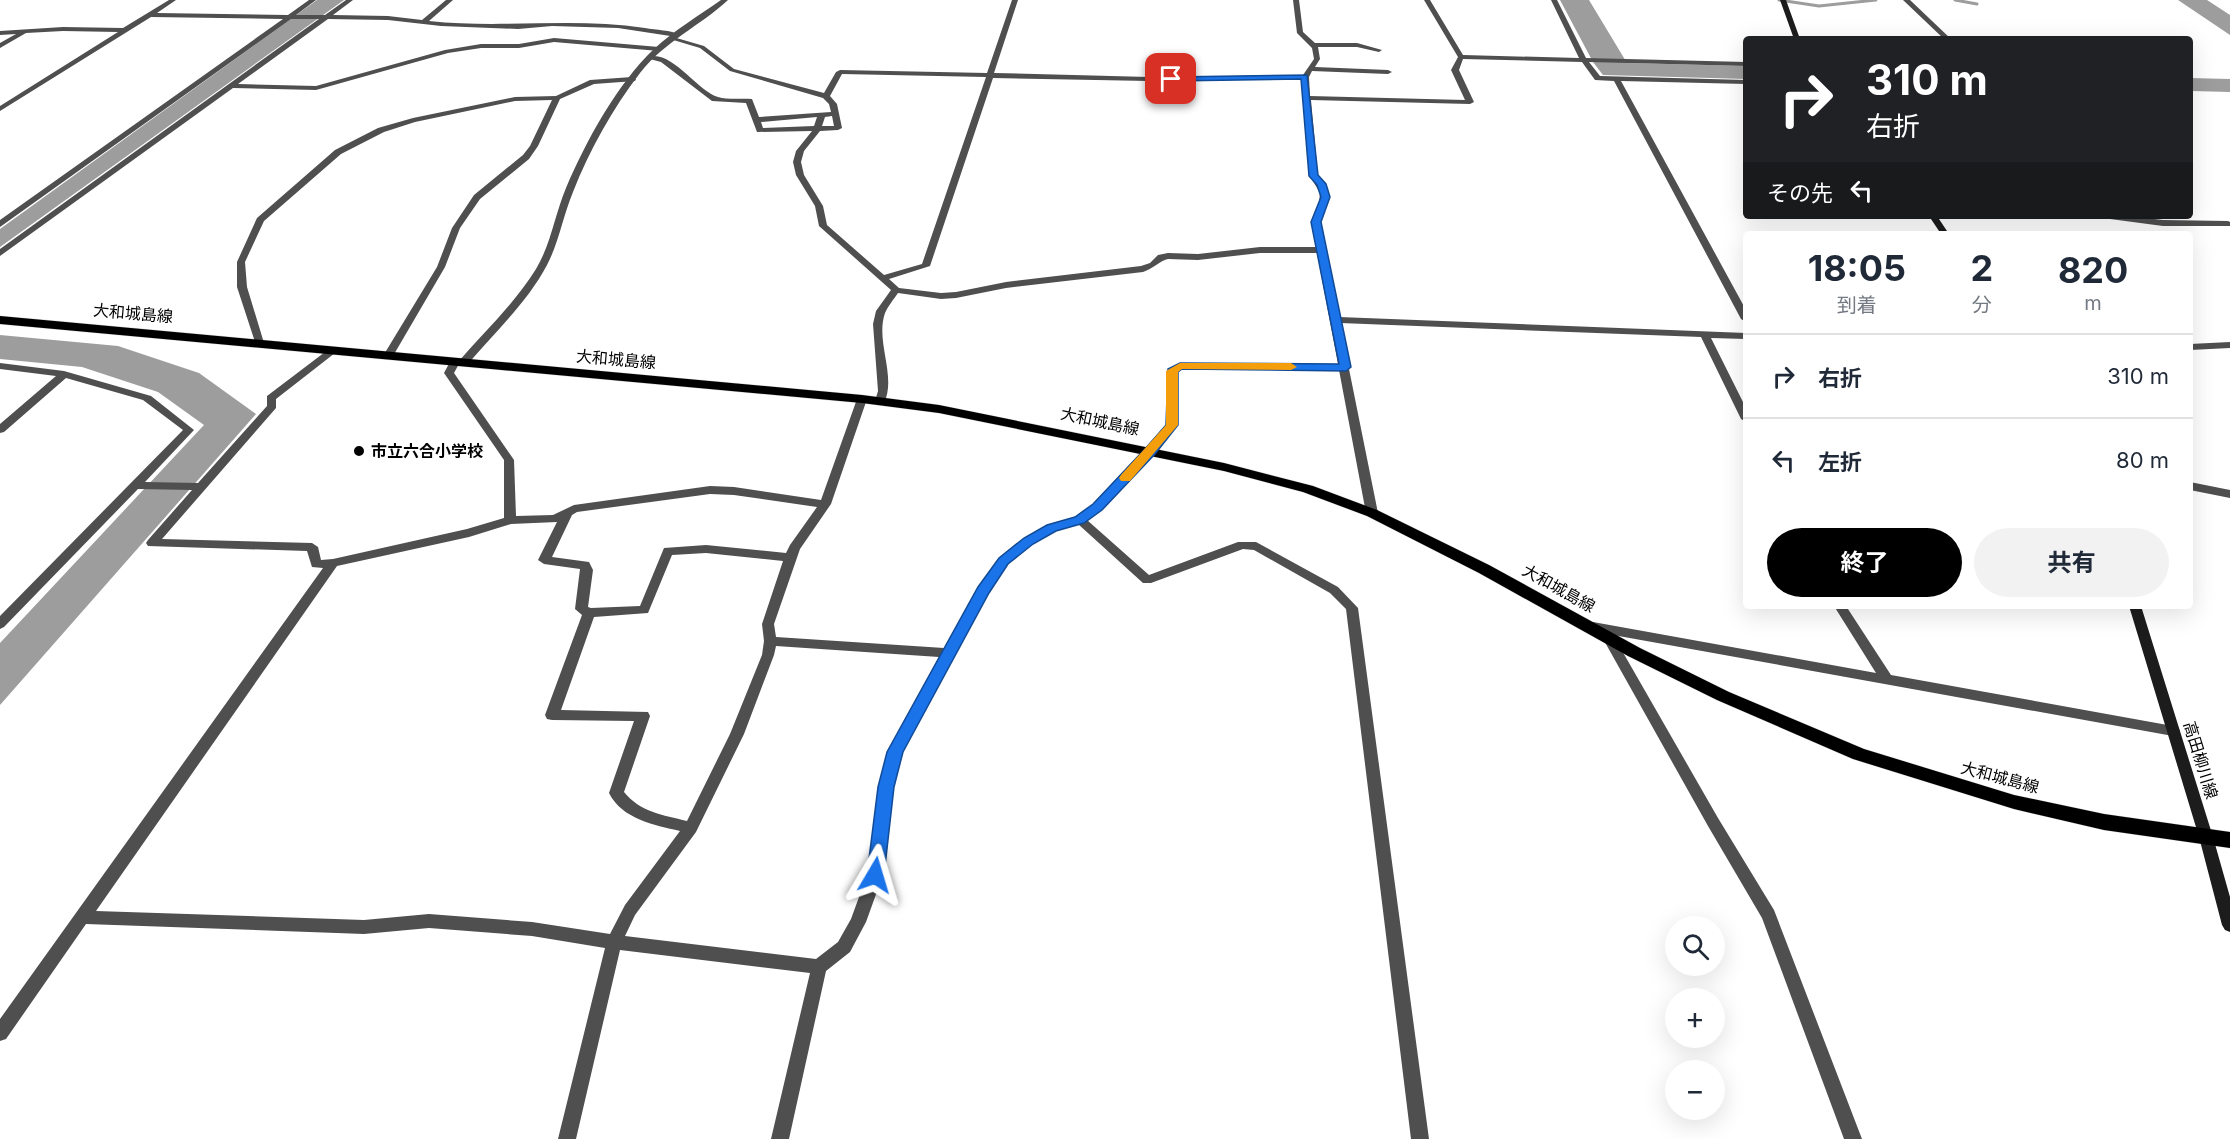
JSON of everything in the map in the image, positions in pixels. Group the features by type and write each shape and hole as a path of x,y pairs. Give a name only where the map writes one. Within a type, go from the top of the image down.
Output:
{"main road":[{"path":"1783,0 1796,36"},
{"name":"大和城島線","path":"0,320 939,408 1272,478 1372,513 1484,569 1608,637 1734,700 1871,757 2014,802 2104,822 2230,840"},
{"name":"高田柳川線","path":"2136,609 2206,837 2230,925"}],"street":[{"path":"0,109 173,0"},
{"path":"0,224 313,0"},
{"path":"0,253 350,0"},
{"path":"424,22 450,0"},
{"path":"510,520 509,460 449,373 525,291 540,268 557,231 572,184 632,79 659,49 725,0"},
{"path":"882,278 926,266 1015,0"},
{"path":"1296,0 1300,33 1315,47 1317,59 1307,73 1314,176 1322,184 1325,197 1316,222 1346,367 1372,513"},
{"path":"1426,0 1461,57"},
{"path":"1554,0 1584,60 1598,78 1743,82"},
{"path":"1906,0 1945,36"},
{"path":"149,15 328,16 518,27 552,24 618,26 675,37 702,47 732,70 826,96 832,104 838,128 760,130 749,101 715,99 663,60 649,58"},
{"path":"0,33 63,29 123,30"},
{"path":"0,46 26,32"},
{"path":"232,86 316,88 447,51 492,45 519,46 554,40 659,49"},
{"path":"1311,45 1357,45 1379,50"},
{"path":"1461,57 1743,64"},
{"path":"1307,98 1470,102 1455,70 1461,57"},
{"path":"826,96 840,72 1149,79 1388,72"},
{"path":"1616,78 1743,313"},
{"path":"259,344 242,287 241,262 260,220 338,152 381,130 413,120 515,99 557,98 593,82 632,79"},
{"path":"388,356 441,267 456,228 477,197 526,157 534,146 557,98"},
{"path":"756,120 835,113"},
{"path":"822,114 817,129 800,151 797,162 801,175 819,206 823,226 896,290 941,296 956,295 1006,285 1143,269 1153,265 1161,257 1168,256 1198,257 1260,250 1321,250"},
{"path":"2133,219 2163,223 2228,224"},
{"path":"880,401 884,391 878,324 880,311 896,290"},
{"path":"1335,320 1743,336"},
{"path":"1704,334 1743,413"},
{"path":"2193,346 2230,345"},
{"path":"332,351 271,398 272,406 152,543 312,547 316,564 333,564 469,533 510,520 555,519 574,509 710,490 734,491 825,504"},
{"path":"0,366 64,374 147,398 189,430 138,485 0,624"},
{"path":"780,1139 819,967 843,947 858,922 875,875 886,787 895,752 983,590 1003,561 1028,541 1052,528 1080,520 1097,507 1151,451 1172,425 1172,371 1180,366 1346,367"},
{"path":"0,430 64,374"},
{"path":"567,1139 614,942 630,910 691,828 737,734 768,655 770,641 768,624 790,558 825,504 862,399"},
{"path":"138,485 200,487"},
{"path":"2193,487 2230,494"},
{"path":"568,512 544,560 585,565 587,570 581,609 589,613 644,610 668,551 706,549 790,558"},
{"path":"1080,520 1147,580 1242,545 1257,546 1334,590 1352,608 1420,1139"},
{"path":"0,1033 333,564"},
{"path":"1842,609 1886,678"},
{"path":"589,613 552,715 644,716 616,792 625,806 644,816 691,828"},
{"path":"1589,627 1886,678 2173,731"},
{"path":"1608,637 1713,822 1769,915 1853,1139"},
{"path":"770,641 949,653"},
{"path":"82,917 364,927 429,921 532,929 614,942 819,967"}],"shaded area":[{"path":"317,0 344,0 0,247 0,229"},
{"path":"1560,0 1589,0 1627,63 1743,66 1743,79 1603,75 1593,62"},
{"path":"2178,0 2207,0 2230,15 2230,35"},
{"path":"2193,78 2230,79 2230,92 2193,91"},
{"path":"0,335 118,346 199,373 256,414 0,705 0,643 204,425 158,392 82,367 0,359"}],"waterway":[{"path":"1779,0 1819,6 1876,0"},
{"path":"1955,0 1977,4"}],"slow traffic":[{"path":"1125,478 1172,425 1172,371 1180,366 1291,367"}],"place":[{"name":"市立六合小学校","path":"359,451"}],"route":[{"path":"875,875 886,787 895,752 983,590 1003,561 1028,541 1052,528 1080,520 1097,507 1151,451 1172,425 1172,371 1180,366 1346,367 1316,222 1325,197 1322,184 1314,176 1305,76 1171,79"}]}
